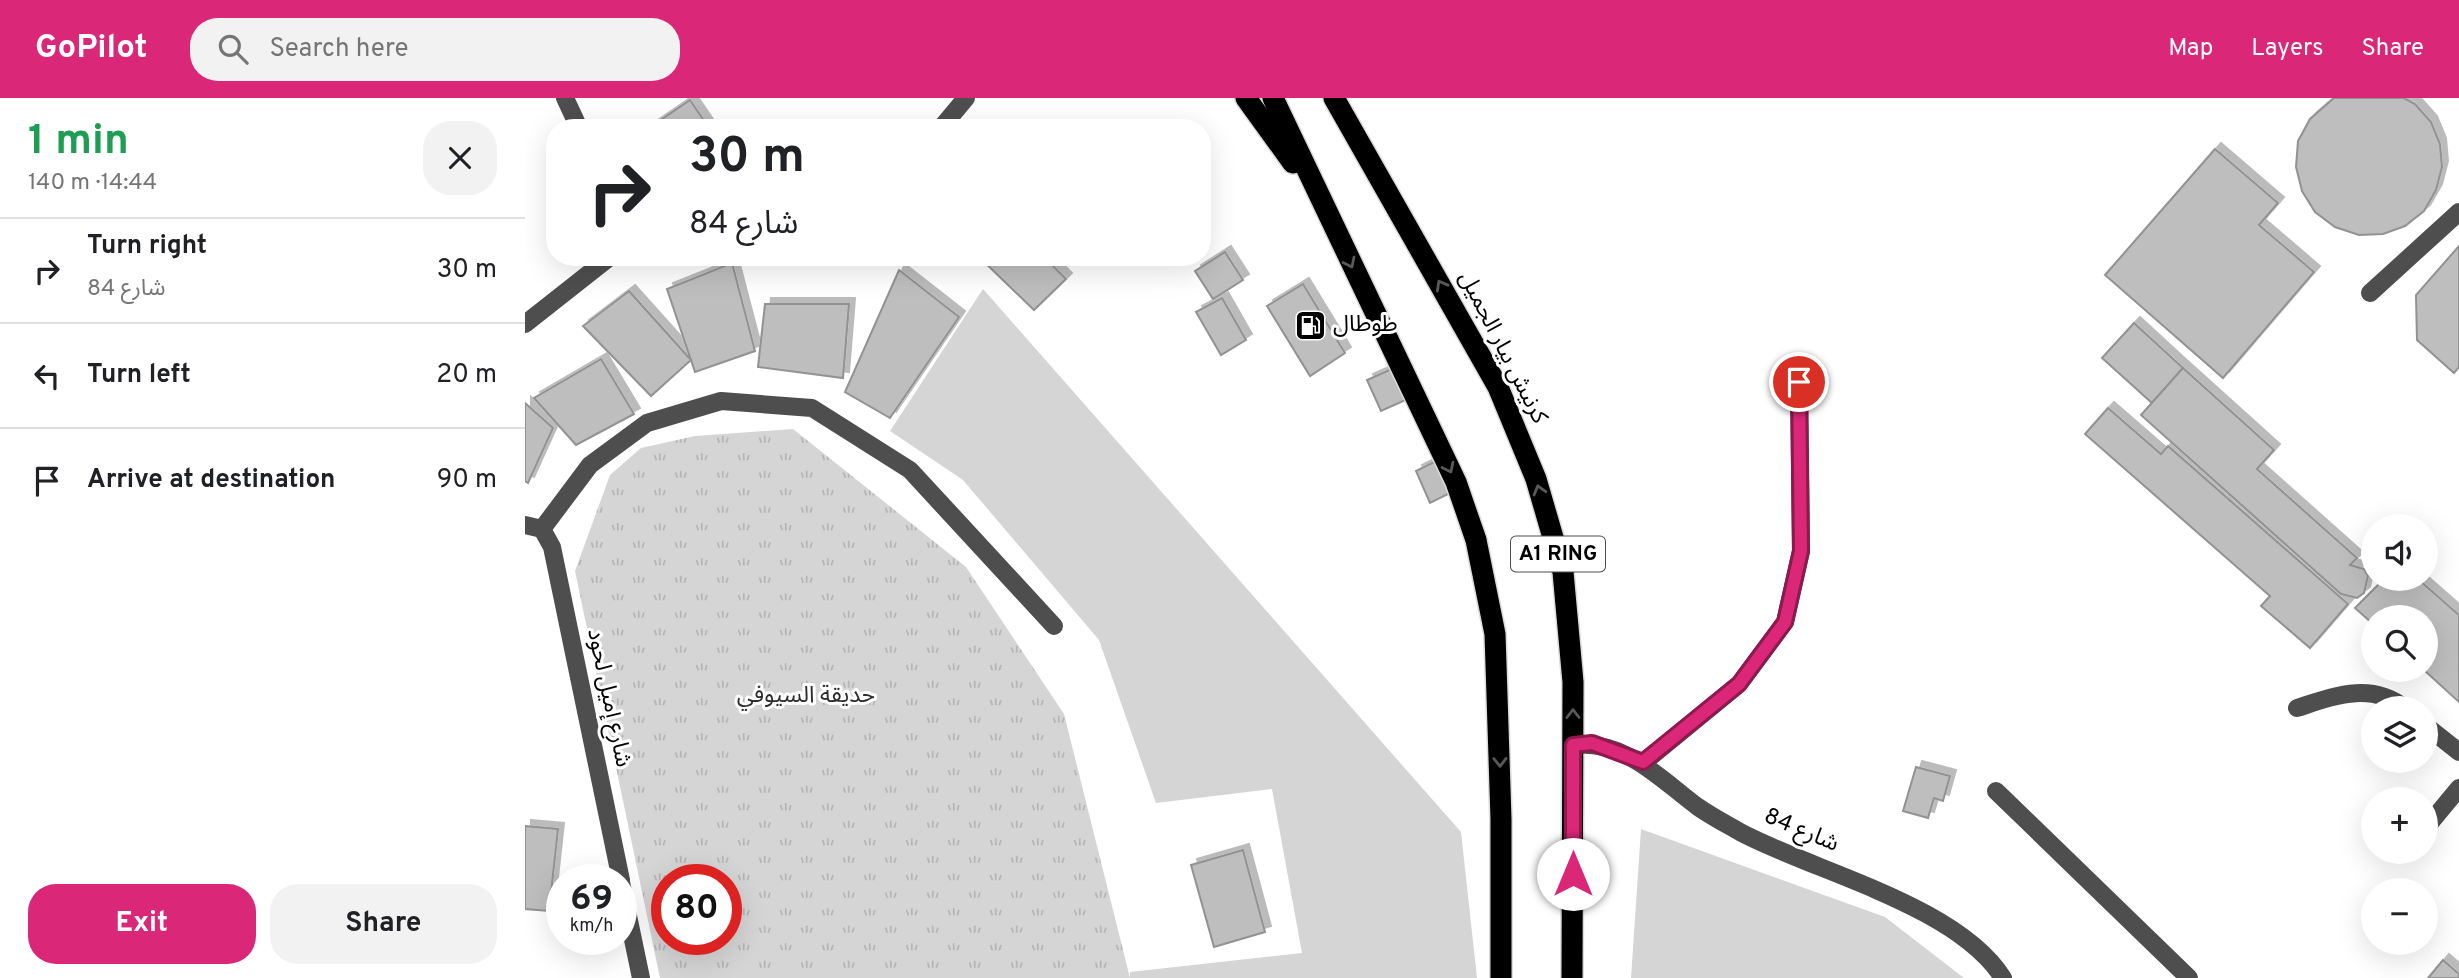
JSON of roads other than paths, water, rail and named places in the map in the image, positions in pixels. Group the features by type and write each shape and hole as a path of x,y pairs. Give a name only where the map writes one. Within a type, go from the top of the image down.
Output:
{"highway":[{"path":"1246,98 1321,202"},
{"name":"A1 RING","path":"1273,98 1456,482 1489,590 1499,697 1501,978"},
{"name":"كرنيش بيار الجميل","path":"1334,98 1498,387 1537,479 1563,572 1573,682 1572,978"},
{"path":"1347,98 1378,172"}],"street":[{"path":"565,98 575,119"},
{"path":"948,119 966,98"},
{"path":"2370,293 2459,212"},
{"path":"525,324 599,266"},
{"path":"1643,762 1739,684 1785,622 1801,551 1799,382"},
{"path":"534,526 590,465 647,423 721,401 812,408 910,470 1054,626"},
{"name":"شارع إميل لحود","path":"534,526 552,547 617,864"},
{"path":"2297,708 2344,693 2373,692 2381,696"},
{"path":"2438,735 2459,752"},
{"name":"شارع 84","path":"1573,745 1592,743 1643,762 1699,808 1741,833 1873,889 1962,937 1986,954 2003,978"},
{"path":"2438,813 2459,788"},
{"path":"1996,791 2189,978"},
{"name":"شارع إميل لحود","path":"636,955 641,978"}],"place":[{"name":"طوطال","path":"1310,325"}],"park label":[{"name":"حديقة السيوفي","path":"806,696"}]}
